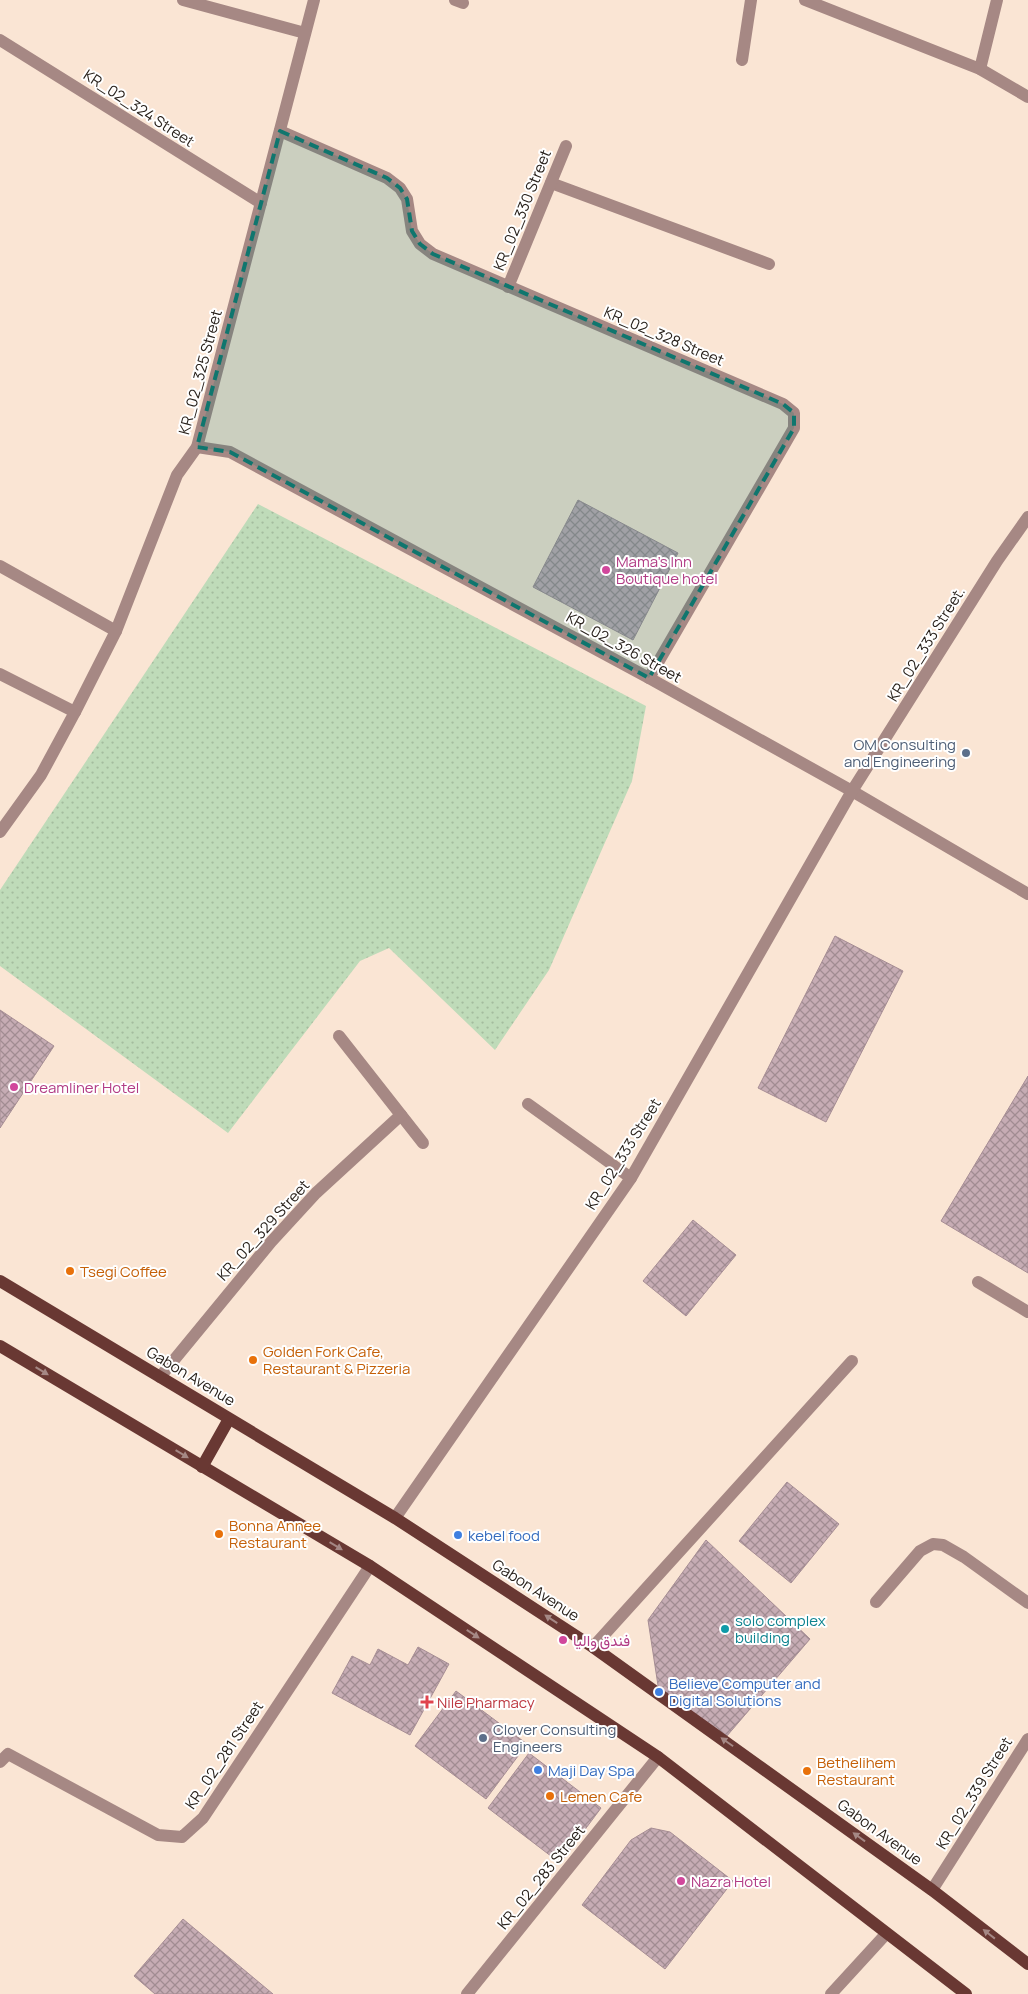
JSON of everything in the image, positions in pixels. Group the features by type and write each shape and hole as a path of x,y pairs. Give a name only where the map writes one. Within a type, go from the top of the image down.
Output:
{"main road":[{"name":"Gabon Avenue","path":"0,1281 395,1518 593,1646 932,1890 1028,1964"},
{"path":"0,1346 370,1566 658,1757 966,1994"},
{"path":"202,1467 229,1418"}],"street":[{"path":"183,0 305,33"},
{"name":"KR_02_325 Street","path":"0,832 41,775 76,712 116,631 177,475 197,447 314,0"},
{"path":"742,60 751,0"},
{"path":"805,0 980,69 1028,97"},
{"path":"980,69 997,0"},
{"name":"KR_02_324 Street","path":"0,40 261,203"},
{"name":"KR_02_328 Street","path":"280,131 387,178 400,188 407,199 412,231 420,244 433,254 783,404 794,413 794,428 649,678"},
{"name":"KR_02_330 Street","path":"508,287 566,146"},
{"path":"551,183 770,264"},
{"name":"KR_02_326 Street","path":"197,447 230,452 649,678 852,791 1028,894"},
{"name":"KR_02_333 Street.","path":"852,791 992,569 1028,517"},
{"path":"0,566 116,631"},
{"path":"0,674 76,712"},
{"name":"KR_02_333 Street","path":"395,1518 631,1178 852,791"},
{"path":"339,1036 423,1143"},
{"path":"528,1104 631,1178"},
{"name":"KR_02_329 Street","path":"160,1377 271,1242 316,1192 401,1115"},
{"path":"978,1282 1028,1312"},
{"path":"593,1646 852,1362"},
{"path":"876,1602 920,1551 933,1544 943,1545 964,1557 1028,1604"},
{"name":"KR_02_281 Street","path":"3,1754 158,1835 182,1837 203,1818 370,1566"},
{"name":"KR_02_339 Street","path":"932,1890 1028,1739"},
{"name":"KR_02_283 Street","path":"467,1994 658,1757"},
{"path":"831,1994 886,1934"}],"highlighted area":[{"path":"280,131 387,178 400,188 407,199 412,231 420,244 433,254 783,404 794,413 794,428 649,678 230,452 197,447"}],"green space":[{"path":"258,504 646,706 632,781 549,970 495,1050 389,948 360,961 228,1133 0,966 0,890"}],"building":[{"name":"Mama's Inn Boutique hotel","path":"578,500 678,553 633,640 533,587"},
{"path":"835,936 903,971 826,1122 758,1088"},
{"name":"Dreamliner Hotel","path":"0,1010 54,1046 0,1128"},
{"path":"1028,1076 1028,1273 941,1221"},
{"path":"693,1220 736,1255 686,1316 643,1281"},
{"path":"787,1482 839,1524 791,1583 739,1541"},
{"name":"solo complex building","path":"706,1540 810,1639 726,1737 659,1692 648,1620"},
{"path":"418,1647 449,1664 410,1735 332,1693 352,1656 370,1665 378,1649 408,1665"},
{"path":"456,1691 527,1744 486,1799 415,1746"},
{"path":"529,1753 601,1808 560,1863 488,1808"},
{"path":"651,1828 670,1832 733,1881 665,1969 582,1905 631,1840"},
{"path":"183,1919 273,1994 155,1994 134,1976"}],"place":[{"name":"Mama's Inn Boutique hotel","path":"606,570"},
{"name":"OM Consulting and Engineering","path":"966,753"},
{"name":"Dreamliner Hotel","path":"14,1087"},
{"name":"Tsegi Coffee","path":"70,1271"},
{"name":"Golden Fork Cafe, Restaurant & Pizzeria","path":"253,1360"},
{"name":"Bonna Annee Restaurant","path":"219,1534"},
{"name":"kebel food","path":"458,1535"},
{"name":"solo complex building","path":"725,1629"},
{"name":"فندق واليا","path":"563,1640"},
{"name":"Believe Computer and Digital Solutions","path":"659,1692"},
{"name":"Nile Pharmacy","path":"427,1702"},
{"name":"Clover Consulting Engineers","path":"483,1738"},
{"name":"Maji Day Spa","path":"538,1770"},
{"name":"Bethelihem Restaurant","path":"807,1771"},
{"name":"Lemen Cafe","path":"550,1796"},
{"name":"Nazra Hotel","path":"681,1881"}]}
